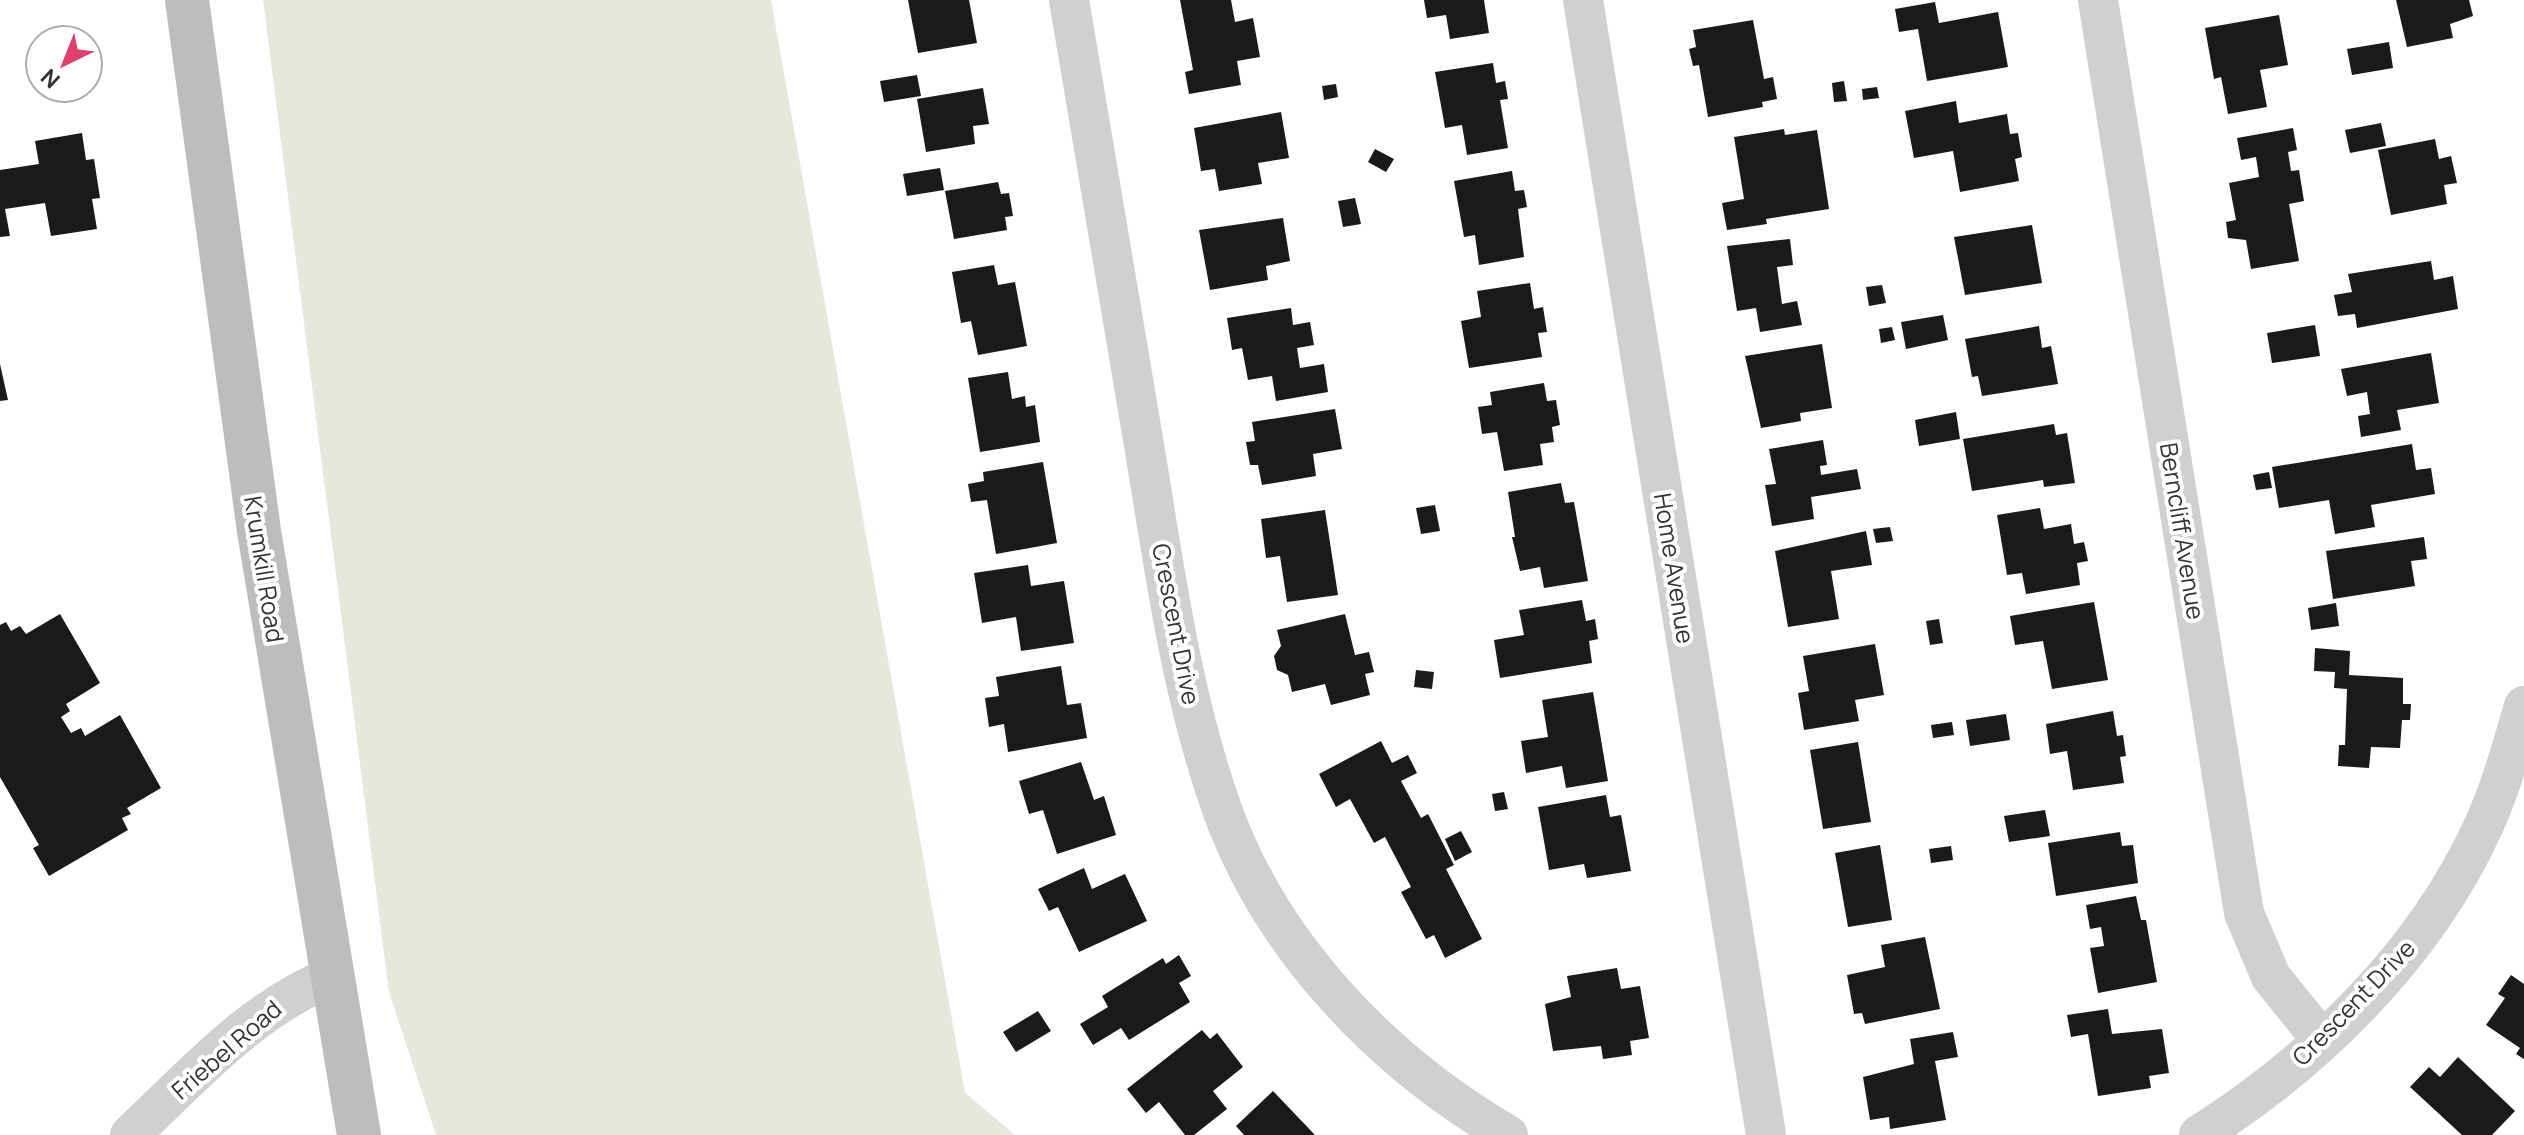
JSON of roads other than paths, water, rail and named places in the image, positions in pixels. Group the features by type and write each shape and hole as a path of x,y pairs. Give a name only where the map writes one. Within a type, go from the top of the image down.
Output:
{"street":[{"name":"Krumkill Road","path":"187,0 261,545 359,1135"},
{"name":"Crescent Drive","path":"1069,0 1171,609 1203,752 1224,814 1248,867 1281,922 1338,998 1413,1070 1508,1135"},
{"name":"Home Avenue","path":"1583,0 1766,1135"},
{"name":"Berncliff Avenue","path":"2098,0 2244,913 2271,977 2322,1040"},
{"name":"Crescent Drive","path":"2199,1135 2260,1093 2322,1040 2399,960 2451,886 2483,827 2524,706"},
{"name":"Friebel Road","path":"130,1135 269,1009 296,991 331,977"}]}
